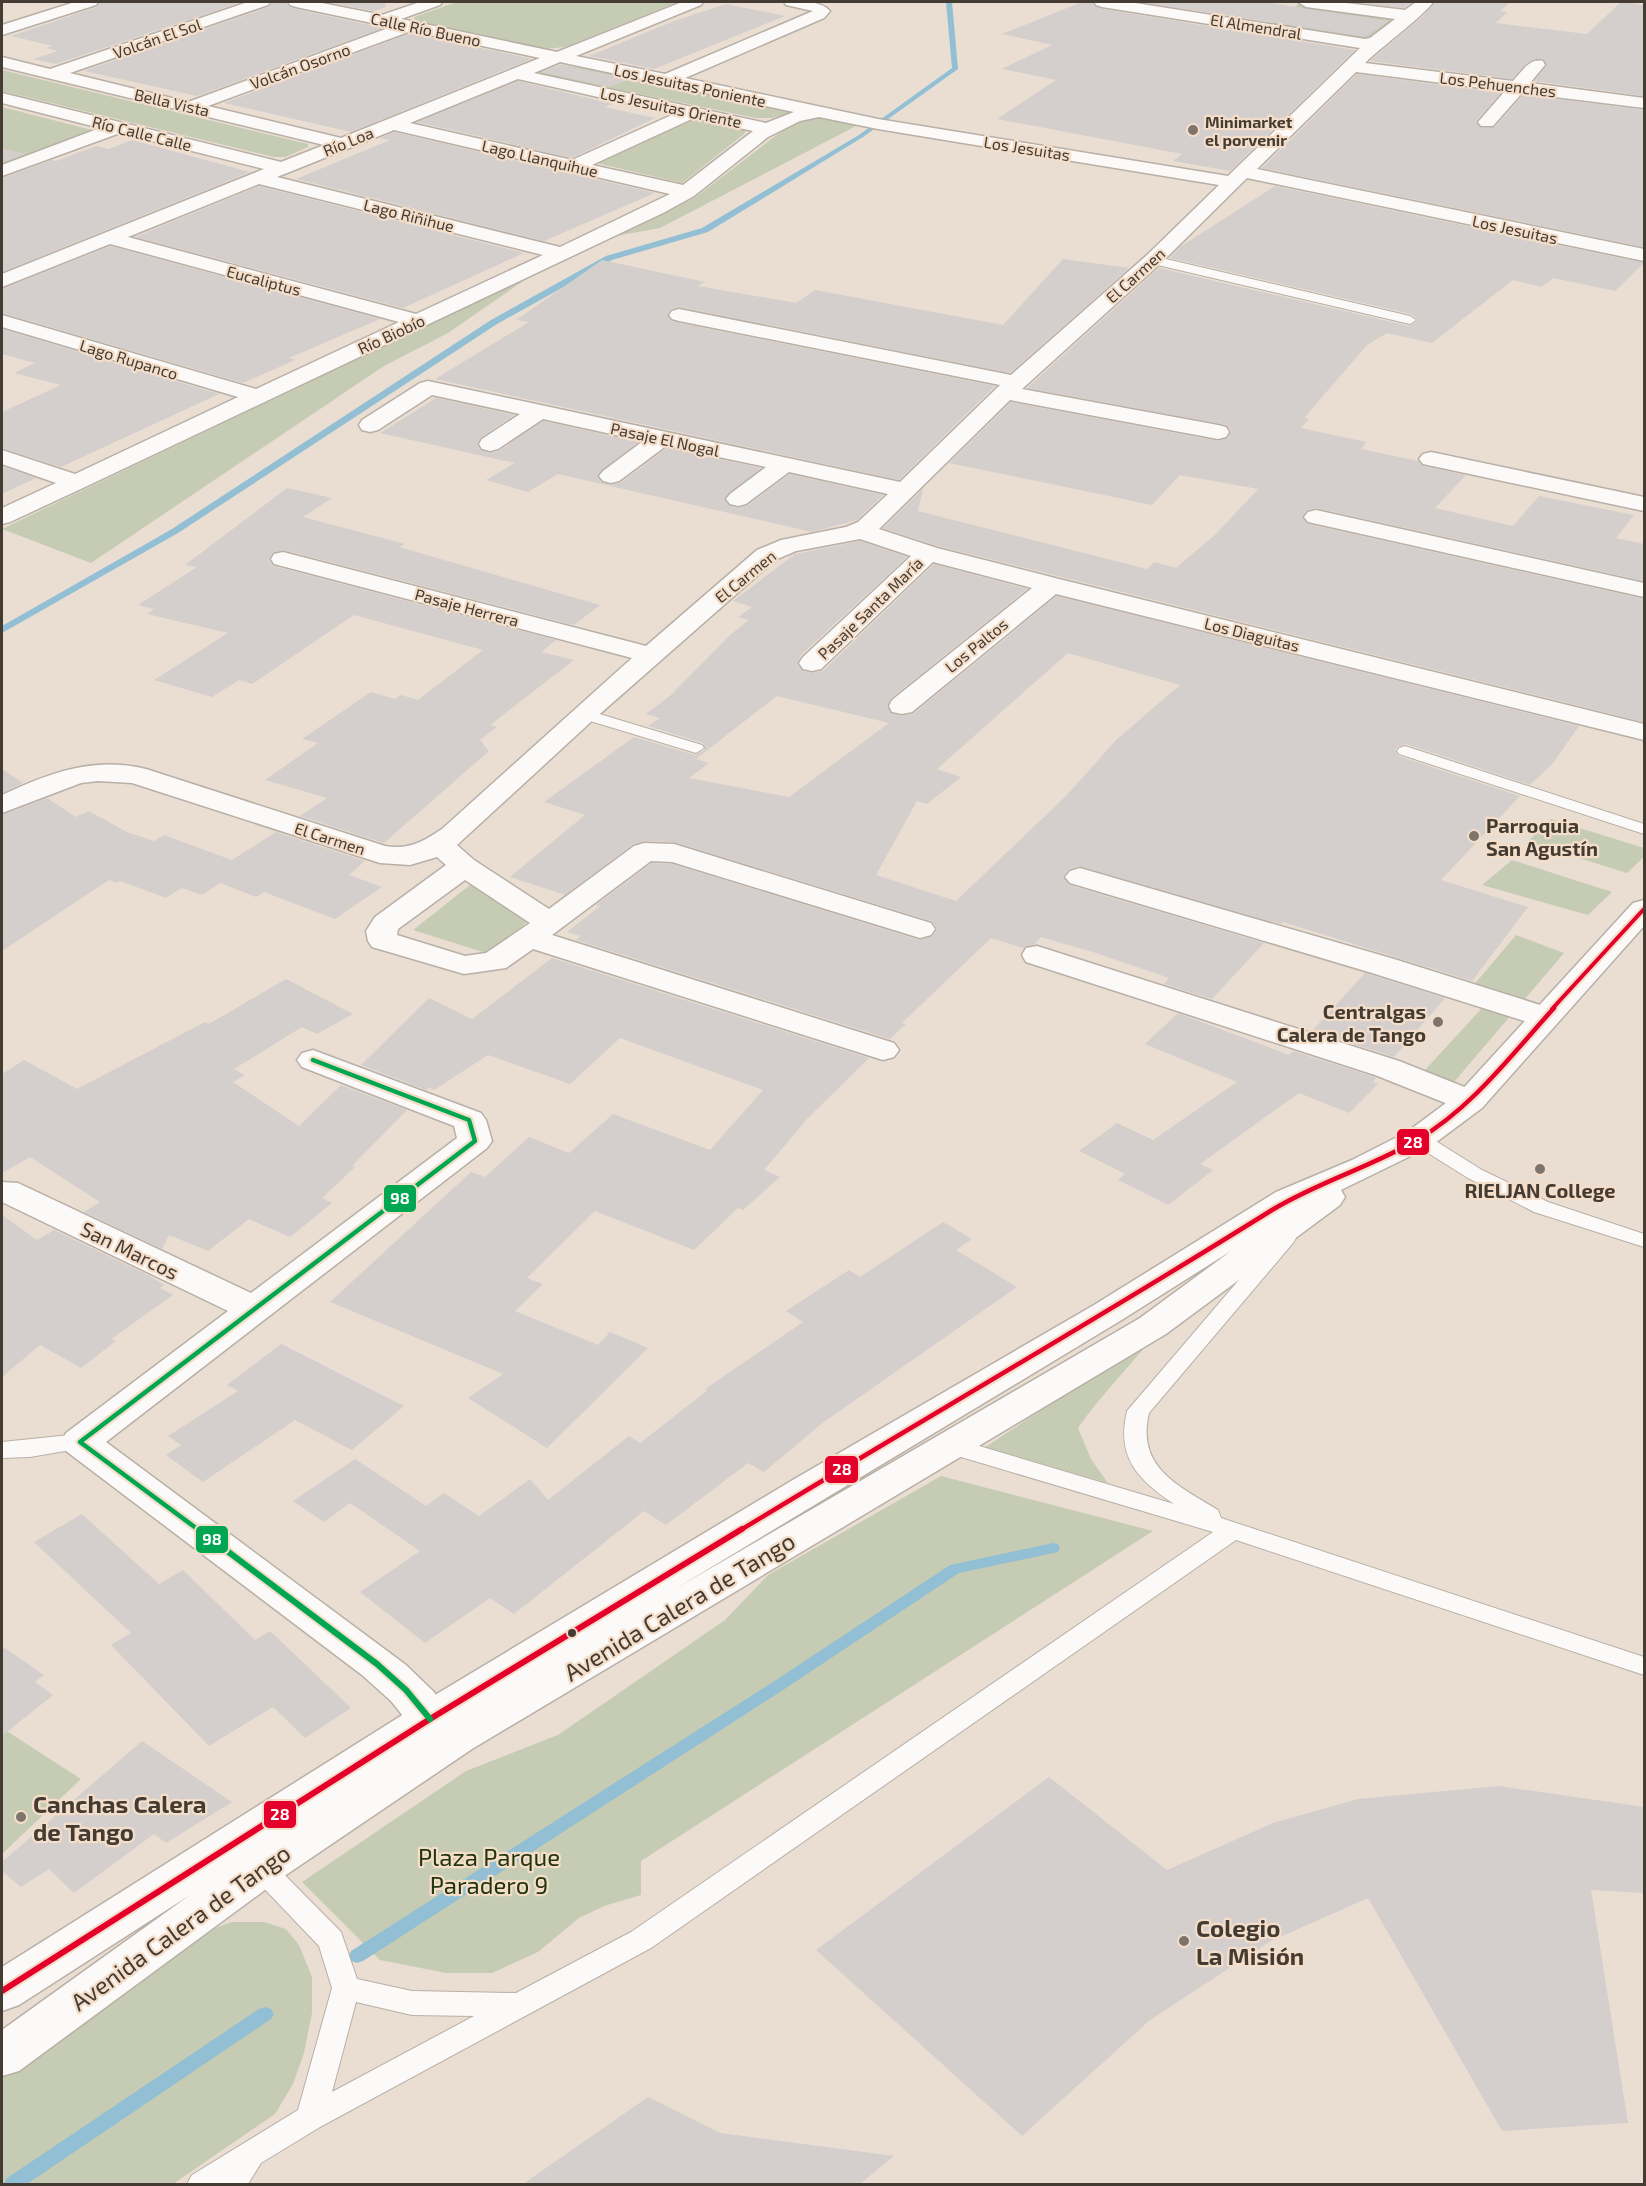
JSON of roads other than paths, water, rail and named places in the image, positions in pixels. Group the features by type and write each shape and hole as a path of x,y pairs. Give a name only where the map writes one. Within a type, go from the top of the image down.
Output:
{"street":[{"path":"2,30 90,2"},
{"name":"Volcán El Sol","path":"51,74 262,2"},
{"name":"Calle Río Bueno","path":"296,2 556,57"},
{"path":"383,20 434,2"},
{"name":"Río Loa","path":"2,281 695,2"},
{"path":"666,80 818,15 822,11 818,7 792,2"},
{"name":"El Almendral","path":"1102,2 1365,44 1376,43"},
{"name":"El Almendral","path":"1306,2 1418,9"},
{"name":"El Carmen","path":"2,805 75,774 119,772 136,775 389,856 416,855 430,851 650,655 772,551 795,543 861,531 867,527 1010,387 1153,260 1376,43 1418,9"},
{"name":"Volcán Osorno","path":"190,107 410,26"},
{"name":"Los Jesuitas Poniente","path":"556,57 824,113"},
{"name":"Bella Vista","path":"2,62 342,144"},
{"path":"1487,122 1537,65"},
{"name":"Los Pehuenches","path":"1352,66 1644,103"},
{"name":"Los Jesuitas Oriente","path":"516,74 768,129 797,116 824,113"},
{"name":"Río Calle Calle","path":"2,98 282,168"},
{"path":"574,166 693,112"},
{"name":"Los Jesuitas","path":"824,113 899,127 1238,177 1644,255"},
{"name":"Lago Llanquihue","path":"392,124 687,192"},
{"path":"2,171 119,128"},
{"name":"Río Biobío","path":"2,517 687,192 768,129"},
{"name":"Lago Riñihue","path":"258,178 560,253"},
{"name":"Eucaliptus","path":"109,238 418,321"},
{"path":"679,315 1218,432"},
{"name":"Lago Rupanco","path":"2,321 257,396"},
{"name":"Pasaje El Nogal","path":"370,425 428,388 903,490"},
{"path":"490,444 539,412"},
{"path":"610,476 663,438"},
{"path":"2,457 77,482"},
{"path":"1431,459 1644,504"},
{"path":"738,499 784,465"},
{"path":"1316,517 1644,590"},
{"name":"Los Diaguitas","path":"861,531 928,553 1051,585 1644,732"},
{"name":"Pasaje Santa María","path":"812,663 928,553"},
{"name":"Pasaje Herrera","path":"284,559 650,655"},
{"name":"Los Paltos","path":"902,706 1051,585"},
{"path":"439,844 539,930 883,1050"},
{"path":"464,866 386,923 381,931 383,941 464,965 495,962 644,852 674,853 920,929"},
{"path":"1080,877 1349,956 1545,1017"},
{"name":"Avenida Calera de Tango","path":"2,2056 261,1868 457,1737 949,1426 1107,1313 1288,1200 1364,1167 1419,1139 1470,1101 1644,909"},
{"path":"1037,955 1387,1068 1470,1101"},
{"path":"313,1060 469,1120 475,1142 80,1442 387,1673 420,1703 430,1719"},
{"name":"Avenida Calera de Tango","path":"6,1988 430,1719 949,1426 1153,1326 1304,1217 1364,1167"},
{"name":"San Marcos","path":"6,1191 254,1309"},
{"path":"6,1988 69,1972 244,1864 261,1868"}],"lane":[{"path":"1153,260 1410,320"},
{"path":"583,714 696,748"},
{"path":"1405,751 1644,829"},
{"path":"1419,1139 1475,1174 1540,1207 1644,1241"},
{"path":"1233,1530 1165,1487 1145,1467 1132,1444 1132,1426 1138,1411 1304,1217"},
{"path":"949,1426 1233,1530 1644,1666"},
{"path":"2,1450 30,1449 80,1442"},
{"path":"202,2184 310,2118 641,1940 1233,1530"},
{"path":"261,1868 331,1940 346,1988 310,2118"},
{"path":"346,1988 412,2003 519,2005"},
{"path":"232,2184 251,2154"}],"waterway":[{"path":"2,630 175,531 494,322 609,258 705,230 861,136 955,69 949,2"},
{"path":"357,1956 778,1686 955,1569 1053,1548"},
{"path":"13,2184 265,2014"}],"place":[{"name":"Minimarket el porvenir","path":"1193,130"},
{"name":"Parroquia San Agustín","path":"1474,836"},
{"name":"Centralgas Calera de Tango","path":"1438,1022"},
{"name":"RIELJAN College","path":"1540,1169"},
{"name":"Canchas Calera de Tango","path":"21,1817"},
{"name":"Colegio La Misión","path":"1184,1941"}],"park label":[{"name":"Plaza Parque Paradero 9","path":"489,1870"}]}
